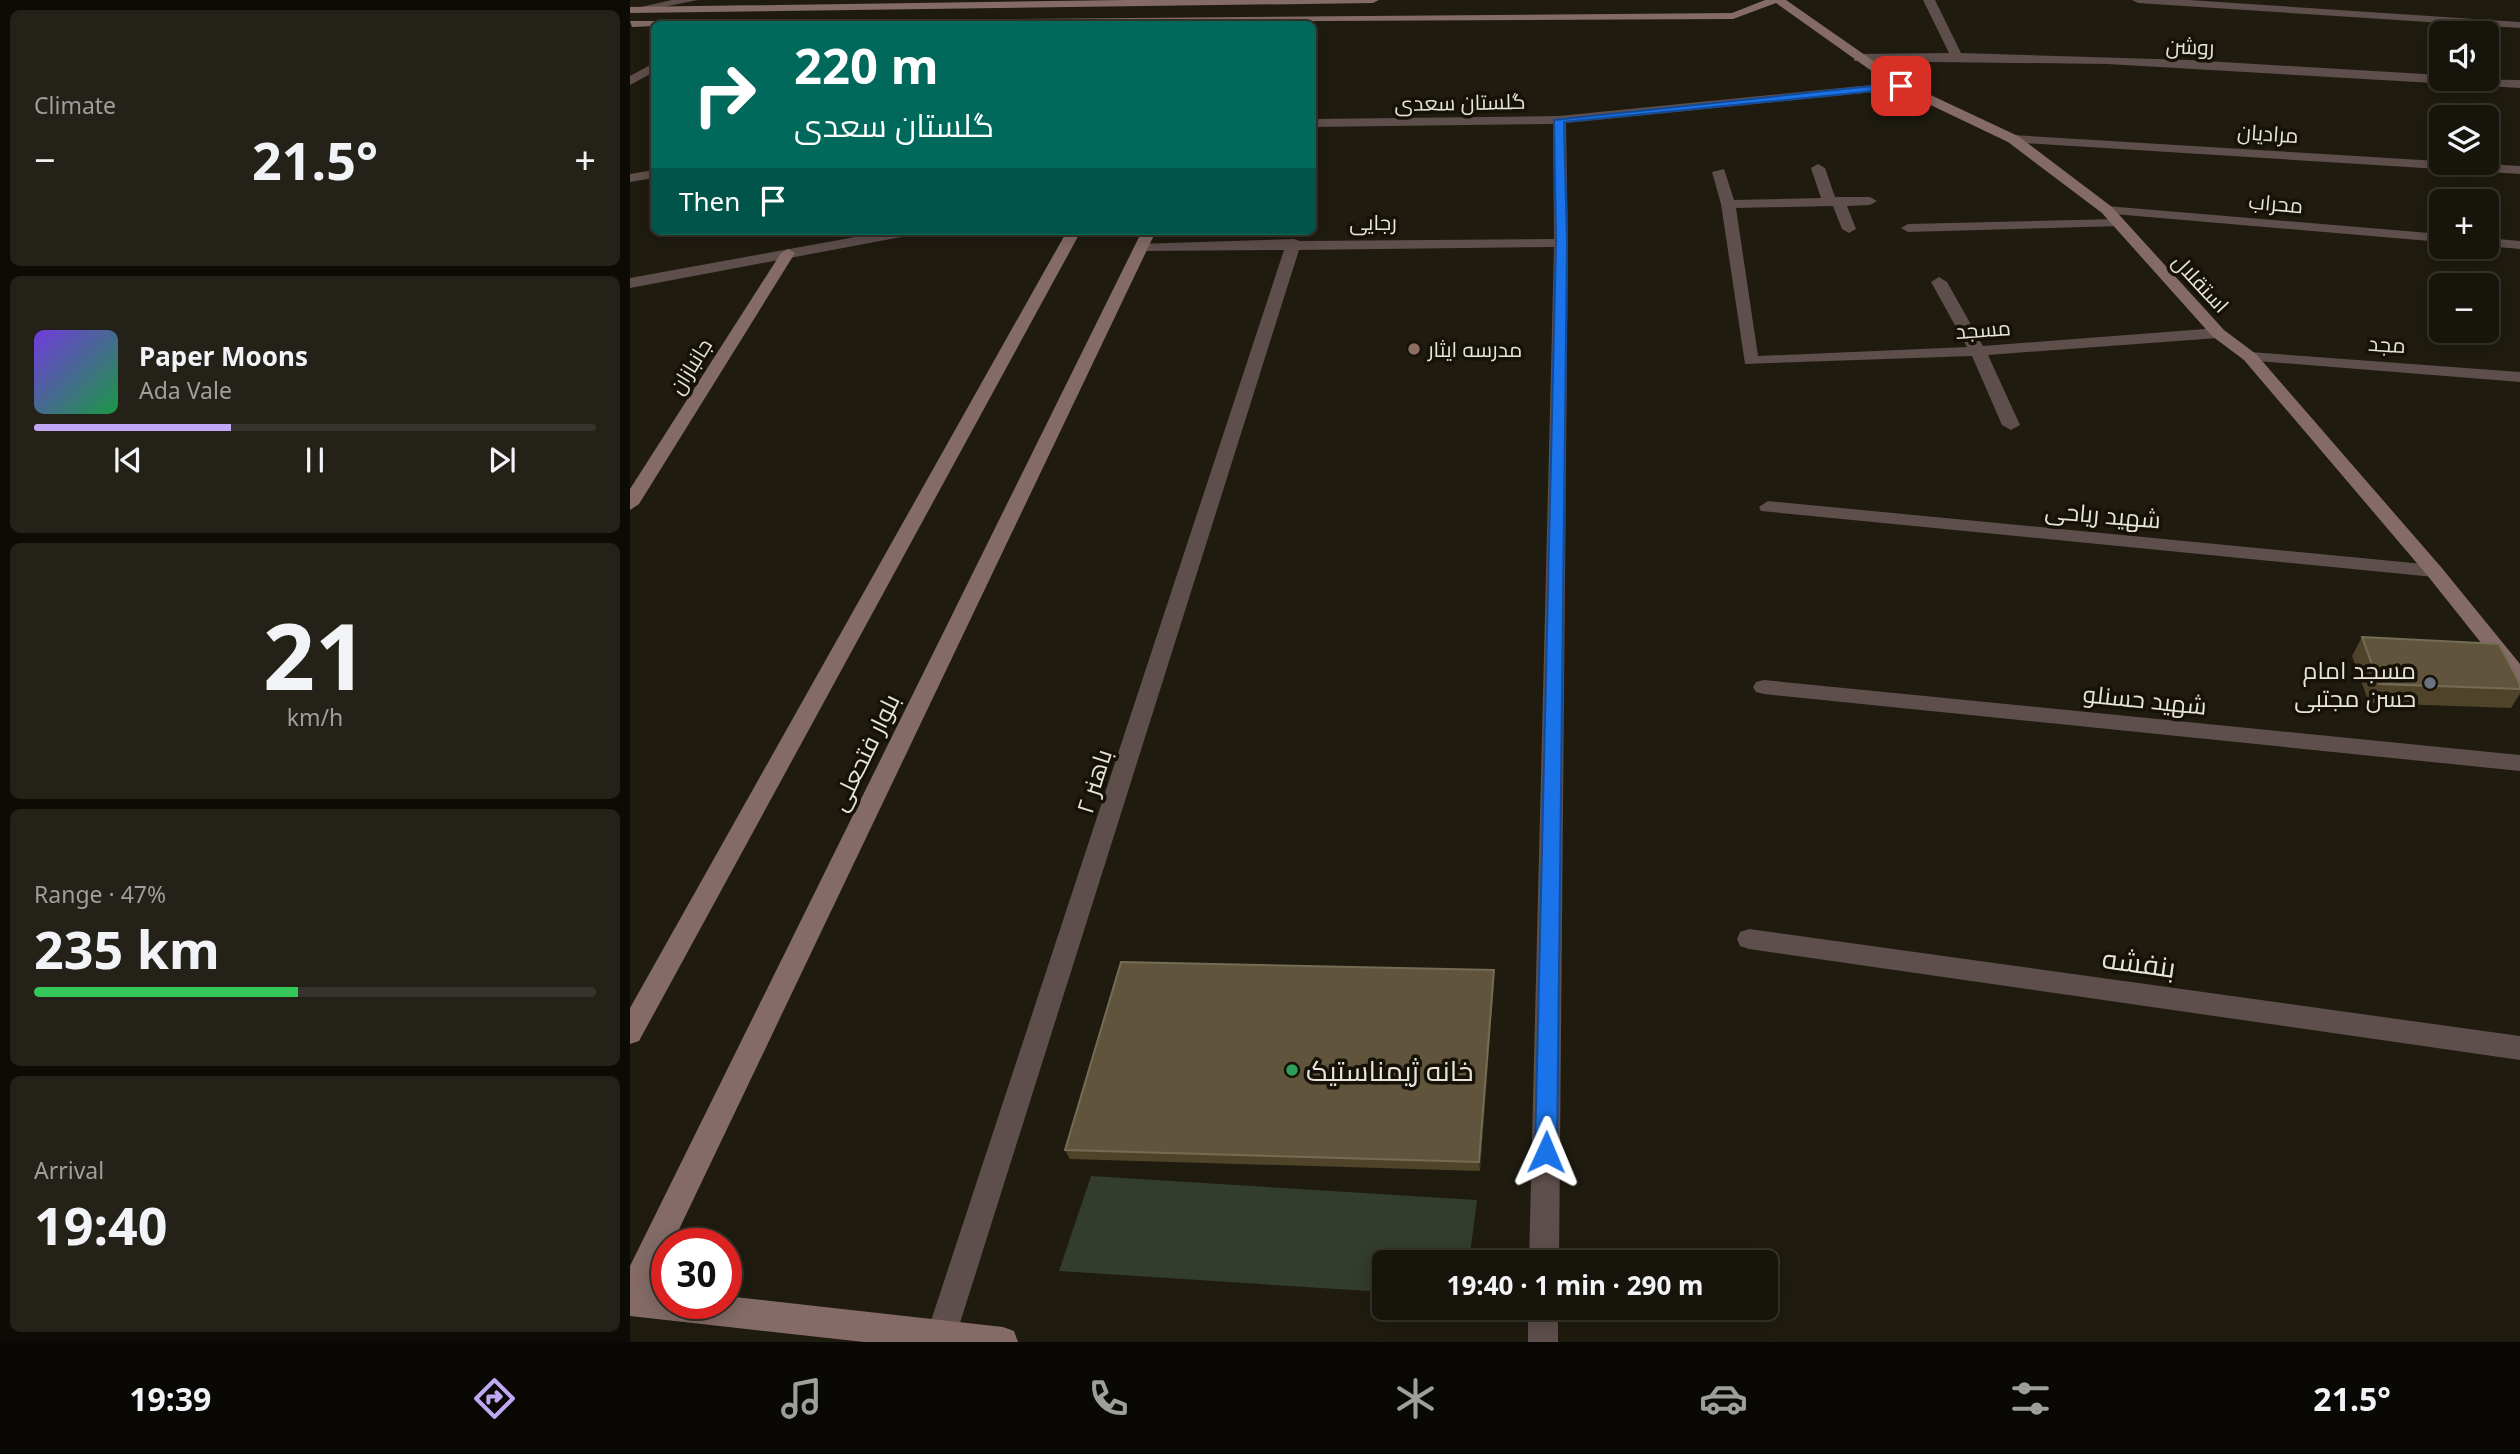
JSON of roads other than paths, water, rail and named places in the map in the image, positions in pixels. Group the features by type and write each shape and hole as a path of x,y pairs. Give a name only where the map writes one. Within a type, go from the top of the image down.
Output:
{"street":[{"path":"634,10 692,0"},
{"path":"634,10 1373,0"},
{"path":"1316,22 1733,16 1777,0"},
{"name":"استقلال","path":"1777,0 1901,86 2013,139 2106,210 2218,333 2250,357 2434,571 2520,678"},
{"path":"1928,0 1956,56"},
{"path":"2138,0 2520,25"},
{"path":"1198,21 1203,2"},
{"path":"1236,21 1244,2"},
{"path":"974,21 989,6"},
{"path":"630,23 651,23"},
{"name":"روشن","path":"1858,58 1956,56 2289,69 2520,84"},
{"path":"630,81 651,68"},
{"name":"گلستان سعدی","path":"1316,123 1559,120 1901,86"},
{"path":"1544,1250 1561,243 1559,120"},
{"name":"مرادیان","path":"2013,139 2520,170"},
{"path":"1818,168 1849,229"},
{"path":"1719,172 1728,204 1870,201"},
{"path":"630,178 651,174"},
{"name":"مسجد","path":"1728,204 1751,361 1978,351 2218,333"},
{"name":"محراب","path":"2106,210 2429,237"},
{"path":"1908,228 2117,223"},
{"path":"630,283 889,235"},
{"path":"630,1033 1072,235"},
{"name":"رجایی","path":"1145,239 1294,243 1561,243"},
{"name":"بلوار فتحعلی","path":"630,1300 964,607 1145,239"},
{"name":"باهنر ۲","path":"940,1338 1294,243"},
{"path":"2499,243 2520,244"},
{"name":"جانبازان","path":"630,504 788,253"},
{"path":"1939,282 1978,351 2011,425"},
{"name":"مجد","path":"2250,357 2520,377"},
{"name":"شهید ریاحی","path":"1768,507 2434,571"},
{"name":"شهید حسنلو","path":"1764,687 2520,763"},
{"name":"بنفشه","path":"1749,939 2520,1048"},
{"path":"630,1300 940,1338 1003,1342"},
{"path":"1543,1320 1543,1342"}],"place":[{"name":"مدرسه ایثار","path":"1414,349"},
{"name":"مسجد امام حسن مجتبی","path":"2430,683"},
{"name":"خانه ژیمناستیک","path":"1292,1070"}]}
